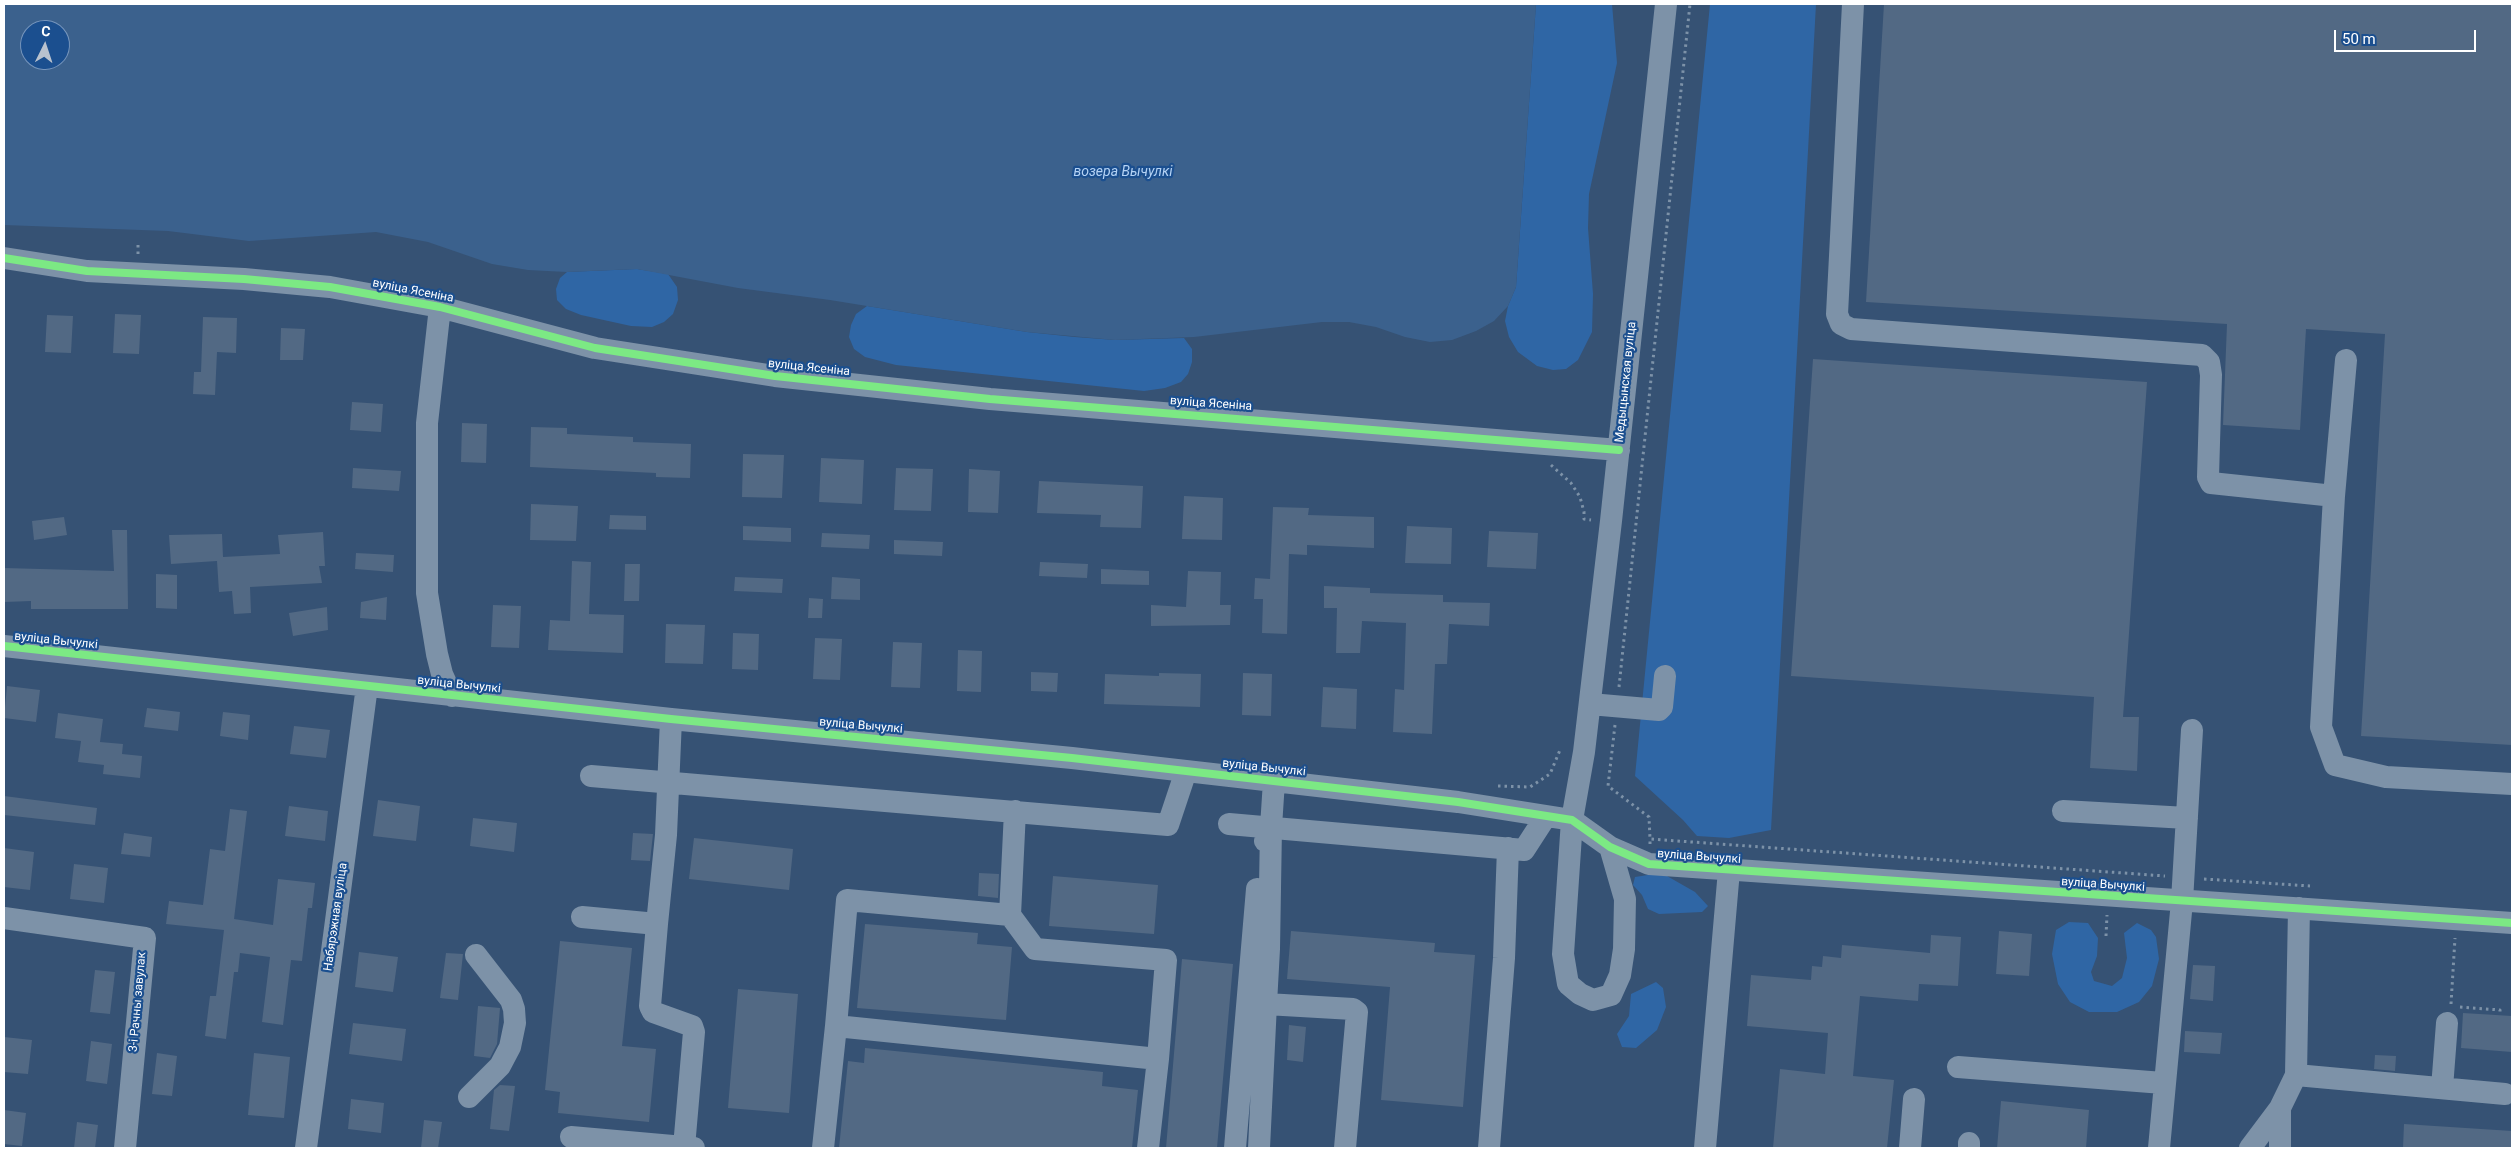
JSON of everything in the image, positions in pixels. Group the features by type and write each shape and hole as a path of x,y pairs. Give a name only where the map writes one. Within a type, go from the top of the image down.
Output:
{"street":[{"name":"Медыцынская вуліца","path":"1610,847 1625,899 1624,948 1620,975 1611,995 1593,1000 1580,994 1568,984 1563,954 1572,820 1590,704 1666,4"},
{"path":"1853,4 1837,314 1841,324 1851,329 2202,354 2209,362 2211,375 2208,477 2211,483 2334,496"},
{"name":"вуліца Ясеніна","path":"4,258 87,271 244,279 330,287 440,306 595,348 775,376 990,399 1619,450"},
{"path":"440,306 427,423 426,593 438,661 452,696"},
{"path":"2346,360 2334,496 2321,727 2335,765 2386,777 2512,784"},
{"name":"вуліца Вычулкі","path":"4,646 671,719 1072,758 1458,802 1572,820 1610,847 1649,864 2512,923"},
{"path":"1590,704 1659,710 1662,707 1665,676"},
{"name":"Набярэжная вуліца","path":"306,1148 367,686"},
{"path":"572,1137 689,1148 694,1032 692,1026 653,1012 650,1006 666,835 671,719"},
{"path":"2159,1148 2182,901 2192,730"},
{"path":"591,776 1168,824 1186,771"},
{"path":"1259,1148 1269,949 1271,827 1274,781"},
{"path":"1015,811 1010,915 1035,949 1166,960 1148,1148"},
{"path":"2063,811 2187,818"},
{"path":"1229,824 1524,850 1546,816"},
{"path":"1235,1148 1260,851 1271,827"},
{"path":"1489,1148 1504,958 1508,848"},
{"path":"1705,1148 1729,870"},
{"path":"823,1148 847,900 1010,915"},
{"path":"2250,1148 2280,1108 2296,1075 2299,908"},
{"path":"582,917 657,924"},
{"name":"3-і Рачны завулак","path":"4,918 145,938 124,1148"},
{"path":"469,1097 500,1066 510,1047 515,1023 511,1000 476,955"},
{"path":"1266,1004 1353,1009 1357,1012 1346,1148"},
{"path":"2442,1088 2448,1023"},
{"path":"836,1026 1158,1059"},
{"path":"1958,1068 2164,1083"},
{"path":"2296,1075 2505,1094"},
{"path":"1910,1148 1914,1098"},
{"path":"2280,1108 2280,1148"}],"path":[{"path":"1650,839 1649,817 1608,786 1690,4"},
{"path":"2456,919 2451,1007 2500,1010 2500,1015"}],"shaded area":[{"path":"1536,4 1612,4 1617,63 1589,194 1588,228 1593,294 1592,332 1578,360 1566,369 1553,370 1537,366 1518,352 1509,337 1505,321 1508,306 1516,287"},
{"path":"1710,4 1816,4 1771,830 1729,838 1697,836 1683,820 1635,776"},
{"path":"637,269 668,274 677,287 678,300 673,314 664,322 652,327 631,326 581,315 566,309 557,300 556,289 560,278 567,272"},
{"path":"867,306 1027,332 1075,337 1115,340 1184,338 1192,349 1192,362 1188,374 1181,382 1165,388 1144,391 896,365 865,357 854,349 849,337 851,325 856,314"},
{"path":"1654,874 1667,876 1695,892 1708,906 1702,912 1659,914 1648,909 1642,895 1633,885 1635,877"},
{"path":"2069,922 2088,923 2098,938 2097,956 2091,972 2094,981 2112,986 2122,978 2127,958 2124,933 2137,923 2151,930 2156,937 2159,959 2152,986 2139,1002 2117,1012 2089,1012 2070,1002 2058,984 2052,954 2056,930"},
{"path":"1656,982 1663,988 1666,1007 1657,1030 1636,1048 1622,1047 1617,1034 1629,1016 1631,994"}],"water":[{"name":"возера Вычулкі","path":"4,4 1536,4 1516,287 1508,306 1494,321 1476,331 1452,340 1430,342 1405,337 1376,327 1349,322 1322,322 1194,337 1115,340 1027,332 830,300 738,288 637,269 567,272 528,270 492,264 428,242 376,232 249,241 168,231 4,225"}],"building":[{"path":"1884,4 2512,4 2512,745 2361,736 2385,334 2306,329 2300,430 2223,425 2227,324 1866,302"},
{"path":"115,314 141,315 139,354 113,353"},
{"path":"47,315 73,316 71,353 45,352"},
{"path":"203,317 237,318 236,353 217,352 215,395 193,394 194,372 201,372"},
{"path":"281,328 305,329 303,360 280,360"},
{"path":"1813,359 2147,382 2123,717 2139,717 2137,771 2090,768 2094,697 1791,676"},
{"path":"352,402 383,404 381,432 350,430"},
{"path":"462,423 487,424 486,463 461,462"},
{"path":"531,427 567,428 567,434 633,437 633,442 691,444 690,478 656,477 656,473 530,467"},
{"path":"743,454 784,455 782,498 742,497"},
{"path":"821,458 864,460 862,504 819,502"},
{"path":"353,468 401,471 399,491 352,488"},
{"path":"896,468 933,469 931,511 894,510"},
{"path":"969,469 1000,471 998,513 968,512"},
{"path":"1039,481 1143,486 1141,528 1100,527 1101,515 1037,513"},
{"path":"1184,496 1223,498 1222,540 1182,539"},
{"path":"531,504 578,506 576,541 530,540"},
{"path":"1273,507 1309,508 1308,515 1374,517 1374,548 1307,545 1307,555 1289,554 1287,634 1262,633 1263,599 1254,599 1255,578 1270,579"},
{"path":"610,515 646,516 646,530 609,529"},
{"path":"64,517 67,535 34,540 32,521"},
{"path":"743,526 791,528 791,542 743,540"},
{"path":"1407,526 1452,528 1451,564 1405,563"},
{"path":"112,530 127,530 128,609 31,609 31,601 4,602 4,568 114,571"},
{"path":"1489,531 1538,533 1536,569 1487,567"},
{"path":"323,532 325,566 319,566 322,583 250,587 251,613 234,614 232,591 219,592 217,561 171,564 169,535 222,534 223,557 280,554 278,535"},
{"path":"822,533 870,535 869,549 821,547"},
{"path":"894,540 943,542 942,556 894,554"},
{"path":"356,553 394,555 393,572 355,569"},
{"path":"572,561 591,562 589,614 624,615 623,653 548,650 550,620 570,621"},
{"path":"1040,562 1088,564 1087,578 1039,576"},
{"path":"625,564 640,564 639,601 624,601"},
{"path":"1101,569 1149,571 1149,585 1101,584"},
{"path":"1188,571 1221,572 1220,605 1231,605 1230,625 1151,626 1151,605 1186,607"},
{"path":"156,574 177,575 177,609 156,608"},
{"path":"735,577 783,579 782,593 734,591"},
{"path":"832,577 860,579 860,600 831,599"},
{"path":"1324,586 1370,588 1370,593 1443,595 1443,602 1490,603 1489,626 1449,624 1447,664 1435,664 1432,734 1393,732 1395,689 1404,690 1406,623 1362,621 1360,653 1336,653 1337,608 1324,608"},
{"path":"387,597 386,620 360,618 361,602"},
{"path":"809,598 823,599 822,618 808,618"},
{"path":"493,605 521,606 519,648 491,647"},
{"path":"327,607 328,630 293,636 289,613"},
{"path":"666,624 705,625 703,664 665,663"},
{"path":"733,633 759,634 758,670 732,669"},
{"path":"815,638 842,639 840,680 813,679"},
{"path":"893,642 922,643 920,688 891,687"},
{"path":"958,650 982,651 981,692 957,691"},
{"path":"1031,672 1058,673 1057,692 1031,691"},
{"path":"1159,673 1201,674 1200,707 1104,704 1105,674 1159,676"},
{"path":"1243,673 1272,674 1271,716 1242,715"},
{"path":"7,686 40,690 36,722 4,718"},
{"path":"1323,687 1357,689 1356,729 1321,727"},
{"path":"147,708 180,712 178,731 144,727"},
{"path":"223,712 250,715 248,740 220,736"},
{"path":"58,713 103,719 100,742 123,744 122,754 142,756 140,778 103,774 104,765 78,762 81,741 55,738"},
{"path":"294,726 330,730 326,758 290,754"},
{"path":"4,796 97,808 95,825 4,815"},
{"path":"378,800 420,806 416,841 373,836"},
{"path":"289,806 328,811 325,841 285,836"},
{"path":"230,809 247,811 234,919 273,925 278,879 315,883 312,908 308,908 302,961 291,960 283,1025 262,1022 270,957 240,953 238,972 234,972 226,1039 205,1036 210,996 216,996 224,930 166,924 169,901 203,905 210,849 225,851"},
{"path":"473,818 517,823 514,852 470,846"},
{"path":"124,833 152,837 150,857 121,854"},
{"path":"633,833 653,834 650,861 631,860"},
{"path":"694,838 793,849 789,890 689,879"},
{"path":"4,848 34,852 30,890 4,887"},
{"path":"74,864 108,868 104,903 70,899"},
{"path":"979,873 999,874 998,898 978,896"},
{"path":"1053,876 1158,885 1154,934 1049,926"},
{"path":"865,924 978,933 977,944 1012,947 1006,1020 857,1008"},
{"path":"1291,931 1435,943 1434,952 1475,955 1463,1107 1381,1100 1390,987 1287,979"},
{"path":"1999,931 2032,934 2029,976 1996,974"},
{"path":"1931,935 1961,937 1958,986 1919,984 1918,1001 1860,996 1853,1076 1894,1080 1887,1148 1773,1148 1780,1069 1825,1074 1828,1033 1747,1026 1751,975 1811,980 1812,966 1822,967 1823,956 1841,958 1842,945 1930,953"},
{"path":"560,941 632,948 622,1046 656,1049 649,1122 558,1113 560,1092 545,1090"},
{"path":"359,952 398,957 393,992 355,987"},
{"path":"446,953 463,954 458,1000 440,998"},
{"path":"1182,959 1233,964 1217,1148 1166,1148"},
{"path":"2193,965 2215,966 2213,1001 2190,999"},
{"path":"95,970 115,972 110,1014 90,1012"},
{"path":"738,989 798,994 789,1113 728,1108"},
{"path":"478,1006 500,1008 497,1044 490,1058 474,1056"},
{"path":"2463,1013 2512,1016 2512,1052 2461,1048"},
{"path":"353,1023 406,1029 402,1061 349,1054"},
{"path":"1289,1025 1306,1027 1303,1062 1287,1060"},
{"path":"2185,1031 2222,1033 2220,1054 2184,1052"},
{"path":"4,1037 32,1040 28,1074 4,1072"},
{"path":"91,1041 112,1044 107,1084 86,1081"},
{"path":"865,1048 1103,1072 1102,1086 1138,1090 1132,1148 839,1148 848,1061 864,1063"},
{"path":"157,1053 177,1056 172,1096 152,1094"},
{"path":"254,1053 290,1057 284,1118 248,1115"},
{"path":"2375,1055 2396,1056 2395,1071 2374,1069"},
{"path":"500,1085 515,1086 509,1131 490,1129 494,1090"},
{"path":"351,1099 384,1103 381,1133 348,1129"},
{"path":"2001,1101 2089,1110 2086,1148 1997,1148"},
{"path":"4,1110 26,1113 22,1146 4,1144"},
{"path":"424,1120 442,1122 438,1148 421,1148"},
{"path":"77,1122 98,1125 95,1148 74,1148"},
{"path":"2404,1124 2512,1131 2512,1148 2403,1148"}],"cycle path":[{"path":"4,258 87,271 244,279 330,287 440,307 595,348 775,376 990,399 1619,450"},
{"path":"4,646 671,719 1072,758 1458,802 1572,820 1610,847 1649,864 2512,923"}]}
